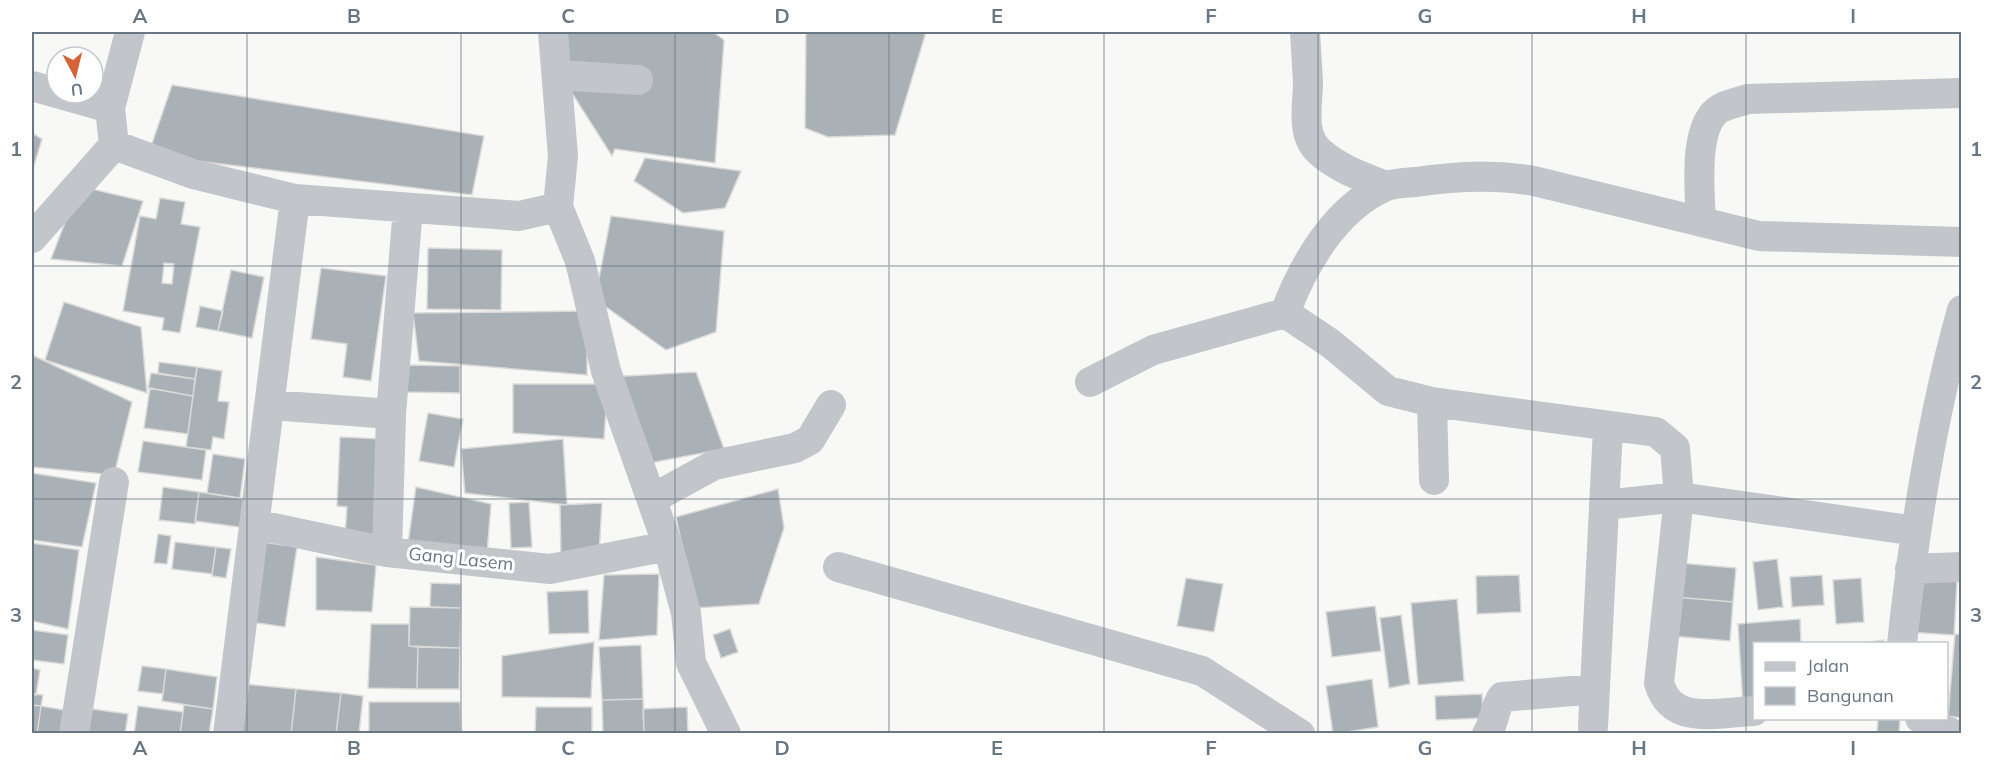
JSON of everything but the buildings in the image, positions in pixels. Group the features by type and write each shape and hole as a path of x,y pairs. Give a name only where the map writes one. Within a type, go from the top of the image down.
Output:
{"street":[{"path":"32,238 114,145 110,108 130,32"},
{"path":"553,32 563,156 558,207 580,261 606,371 668,546 686,613 691,663 726,734"},
{"path":"1305,32 1308,85 1305,117 1311,140 1319,151 1347,170 1386,186"},
{"path":"557,75 638,80"},
{"path":"32,86 110,108"},
{"path":"1701,222 1701,149 1705,124 1719,108 1748,99 1962,93"},
{"path":"114,145 193,174 295,199 519,216 558,207"},
{"path":"1285,314 1294,288 1336,223 1360,201 1386,186 1450,177 1497,175 1534,181 1759,236 1962,242"},
{"path":"228,734 295,199"},
{"path":"387,552 392,414 408,208"},
{"path":"1902,642 1910,569 1941,385 1962,310"},
{"path":"1090,382 1153,350 1285,314 1330,343 1388,391 1432,402 1608,428 1656,432 1675,447 1679,498 1659,683 1663,696 1672,707 1685,713 1753,711"},
{"path":"1432,402 1434,480"},
{"path":"271,405 392,414"},
{"path":"652,499 714,465 795,448 810,440 831,405"},
{"path":"1593,727 1608,428"},
{"path":"74,734 114,482"},
{"path":"1604,505 1679,498 1916,531"},
{"name":"Gang Lasem","path":"254,524 387,552 550,569 668,546"},
{"path":"838,567 1202,670 1300,734"},
{"path":"1910,569 1962,567"},
{"path":"1487,734 1495,722 1497,703 1503,697 1595,689"},
{"path":"1924,720 1953,734"}]}
